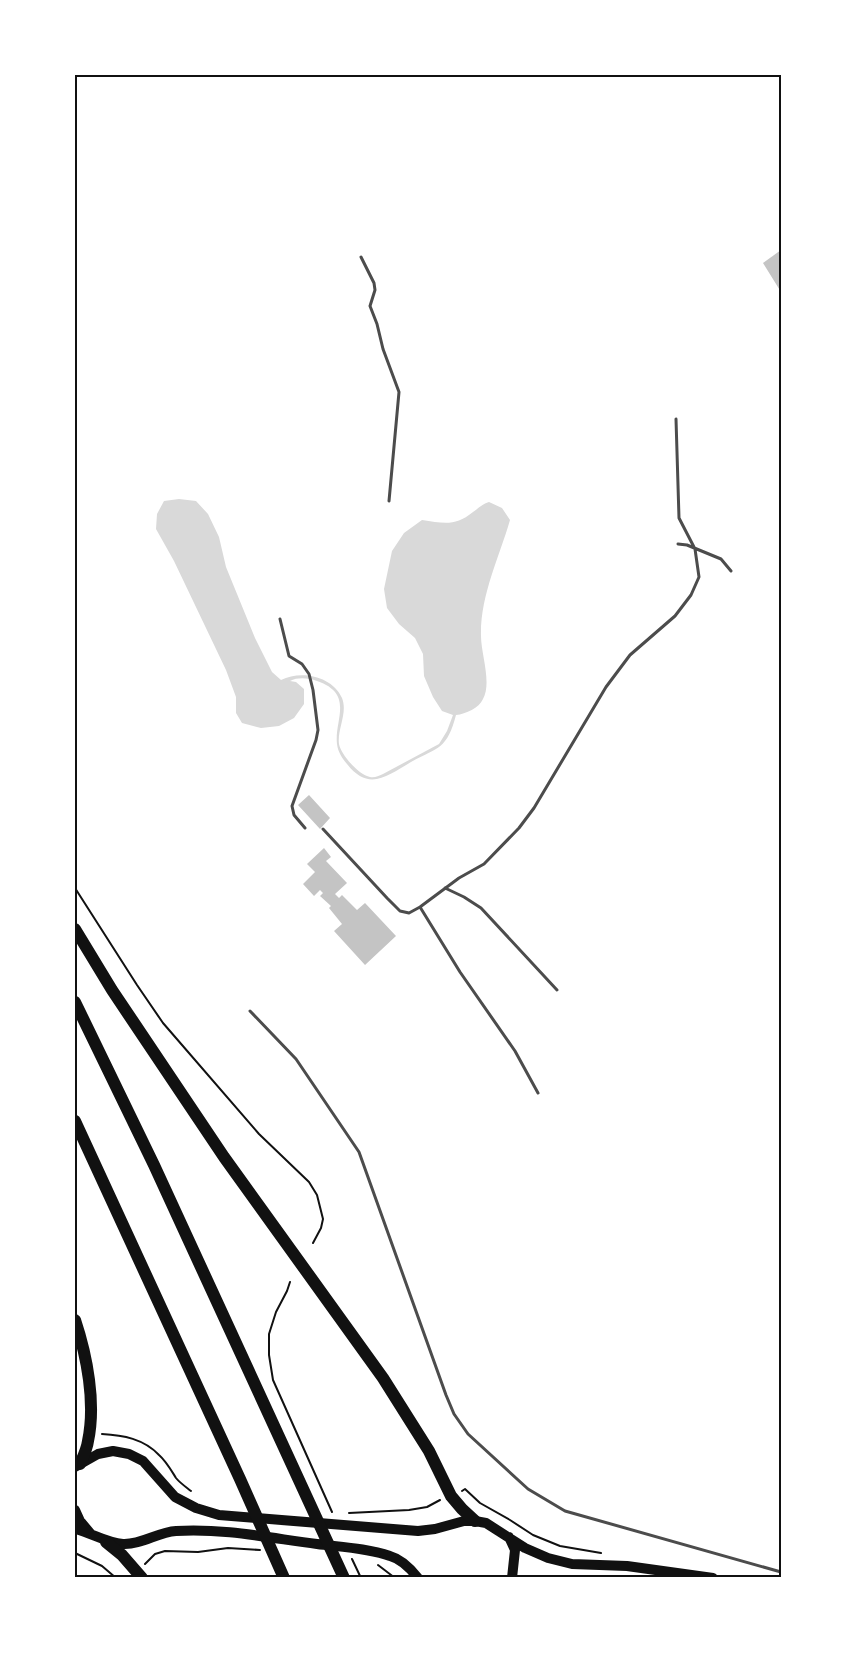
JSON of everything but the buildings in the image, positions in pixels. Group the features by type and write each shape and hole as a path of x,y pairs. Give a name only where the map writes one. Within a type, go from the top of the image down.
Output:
{"highway":[{"path":"75,928 112,990 187,1102 407,1413 429,1450 451,1496 475,1521"},
{"path":"75,1002 154,1165 344,1578"},
{"path":"75,1121 284,1578"},
{"path":"75,1320 83,1344 91,1415 88,1442 77,1468"},
{"path":"106,1542 122,1555 140,1576"}],"main road":[{"path":"77,1468 98,1454 113,1451 129,1454 143,1461 175,1497 196,1508 219,1515 418,1531 464,1521 475,1521 486,1523 525,1548 548,1558 572,1564 627,1566 713,1578"},
{"path":"75,1510 80,1521 91,1533 106,1542 124,1544 171,1532 220,1531 388,1555 404,1564 418,1578"},
{"path":"75,1529 91,1533"},
{"path":"509,1537 515,1550 512,1578"}],"lane":[{"path":"361,257 374,283 375,290 370,306 399,392 389,501"},
{"path":"323,829 400,911 409,913 459,878 484,864 519,828 534,808 606,687 630,655 675,616 691,595 699,577 695,549 679,518 676,419"},
{"path":"678,544 687,545 722,559 731,571"},
{"path":"280,619 289,656 302,664 309,674 317,720 316,740 292,806 294,815 305,828"},
{"path":"445,888 481,908 557,990"},
{"path":"420,907 460,972 515,1051 538,1093"},
{"path":"250,1011 296,1059 359,1152 446,1395 454,1414 468,1434 528,1489 565,1511 781,1572"}],"path":[{"path":"75,888 163,1023 259,1134 309,1182 317,1195 322,1219 321,1228 313,1244"},
{"path":"290,1282 269,1334 269,1355 273,1380 333,1515"},
{"path":"140,1576 148,1560 155,1554 165,1551 198,1552 228,1548"},
{"path":"75,1553 102,1566 116,1578"},
{"path":"352,1557 361,1578"},
{"path":"378,1565 395,1578"}],"shaded area":[{"path":"179,499 196,501 208,514 219,537 226,567 255,638 272,672 281,680 298,676 315,677 331,684 337,690 344,704 339,738 340,748 356,769 372,777 383,774 439,744 453,715 442,711 433,697 424,676 423,654 415,638 399,624 387,608 384,589 392,551 404,533 422,520 454,522 467,517 489,502 502,508 510,520 484,606 481,643 486,685 481,702 472,710 456,715 449,735 441,746 378,779 363,777 355,773 342,757 337,744 339,700 329,686 317,681 303,678 290,681 296,682 304,689 304,704 294,718 279,726 261,728 242,723 236,713 236,697 226,670 174,561 156,529 157,514 164,501"}]}
